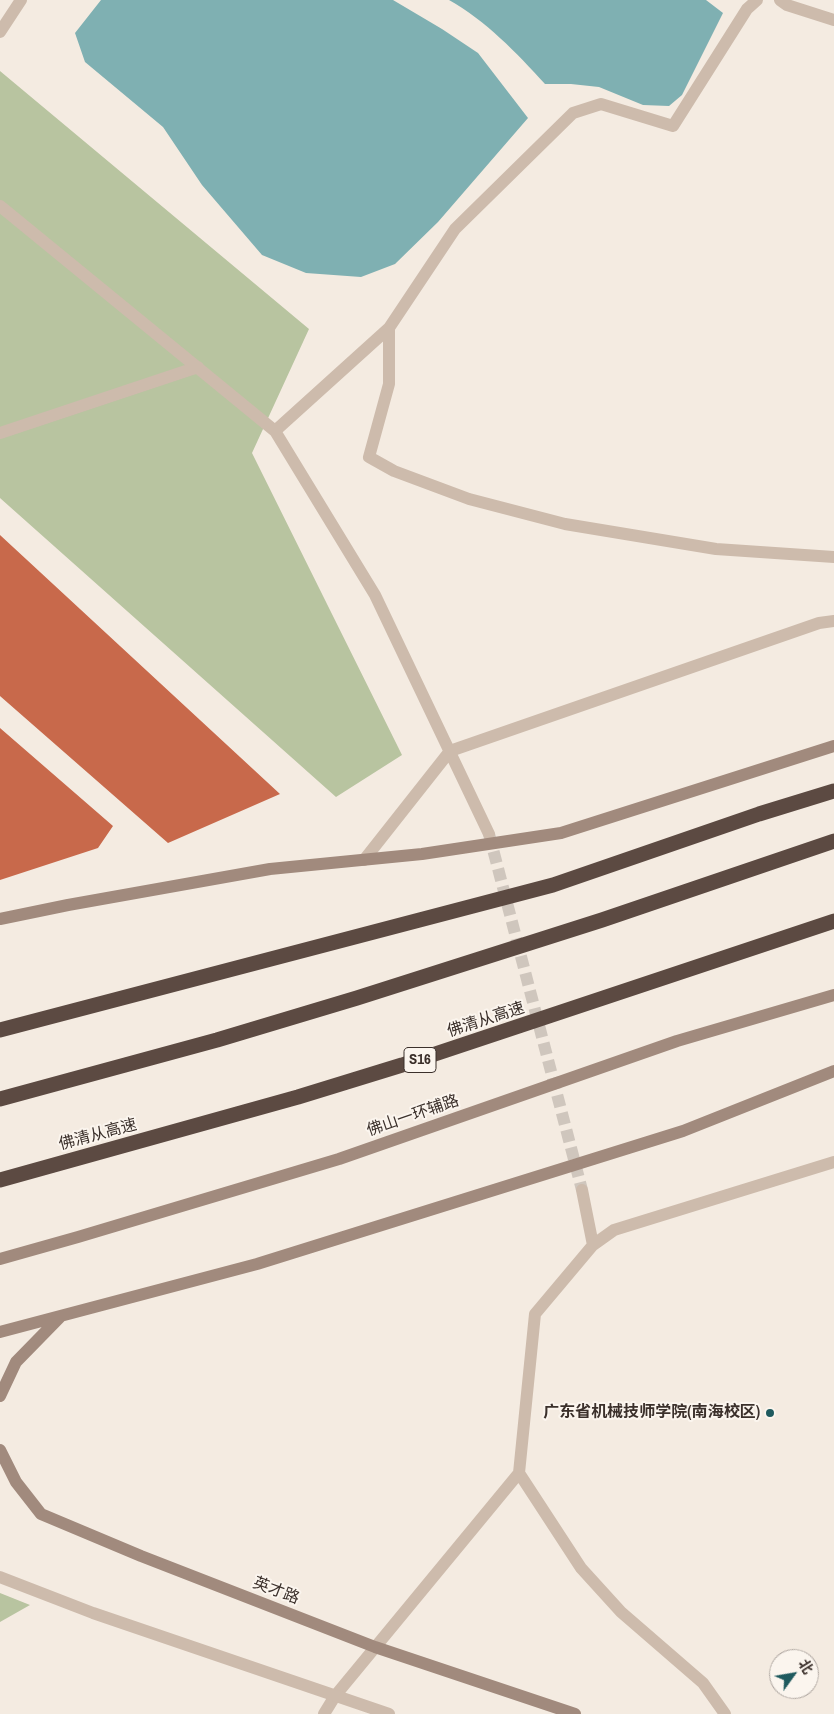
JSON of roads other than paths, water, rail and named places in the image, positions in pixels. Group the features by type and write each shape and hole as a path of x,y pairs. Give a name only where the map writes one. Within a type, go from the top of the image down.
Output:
{"highway":[{"path":"0,1030 553,885 759,814 834,791"},
{"path":"0,1099 218,1040 357,998 602,920 834,841"},
{"name":"佛清从高速","path":"0,1180 288,1100 402,1065 834,921"}],"main road":[{"path":"0,919 270,869 422,854 561,833 834,746"},
{"name":"佛山一环辅路","path":"0,1259 339,1159 677,1041 834,996"},
{"path":"0,1332 257,1264 674,1134 834,1072"},
{"path":"0,1396 16,1362 62,1315"},
{"name":"英才路","path":"0,1450 16,1482 41,1514 142,1556 375,1647 575,1714"}],"street":[{"path":"0,32 22,0"},
{"path":"275,431 389,328 455,229 573,113 601,104 673,126 747,9 757,0"},
{"path":"780,0 787,5 834,20"},
{"path":"0,206 275,431 375,595 490,834"},
{"path":"389,328 389,384 369,457 394,471 469,499 565,524 716,548 834,557"},
{"path":"0,433 198,367"},
{"path":"364,860 450,751 809,626 834,621"},
{"path":"324,1714 335,1696 519,1473 535,1314 593,1245 614,1230 834,1162"},
{"path":"582,1190 593,1245"},
{"path":"519,1473 581,1568 621,1612 703,1683 725,1714"},
{"path":"0,1577 93,1613 389,1714"}],"water":[{"path":"101,0 393,0 478,53 528,118 438,222 395,264 361,277 306,273 262,255 202,185 163,127 85,62 75,33"},
{"path":"449,0 706,0 723,13 682,95 669,106 643,105 599,87 545,84 488,27"}],"tunnel":[{"path":"489,834 582,1190"}],"place":[{"name":"广东省机械技师学院(南海校区)","path":"770,1413"}]}
